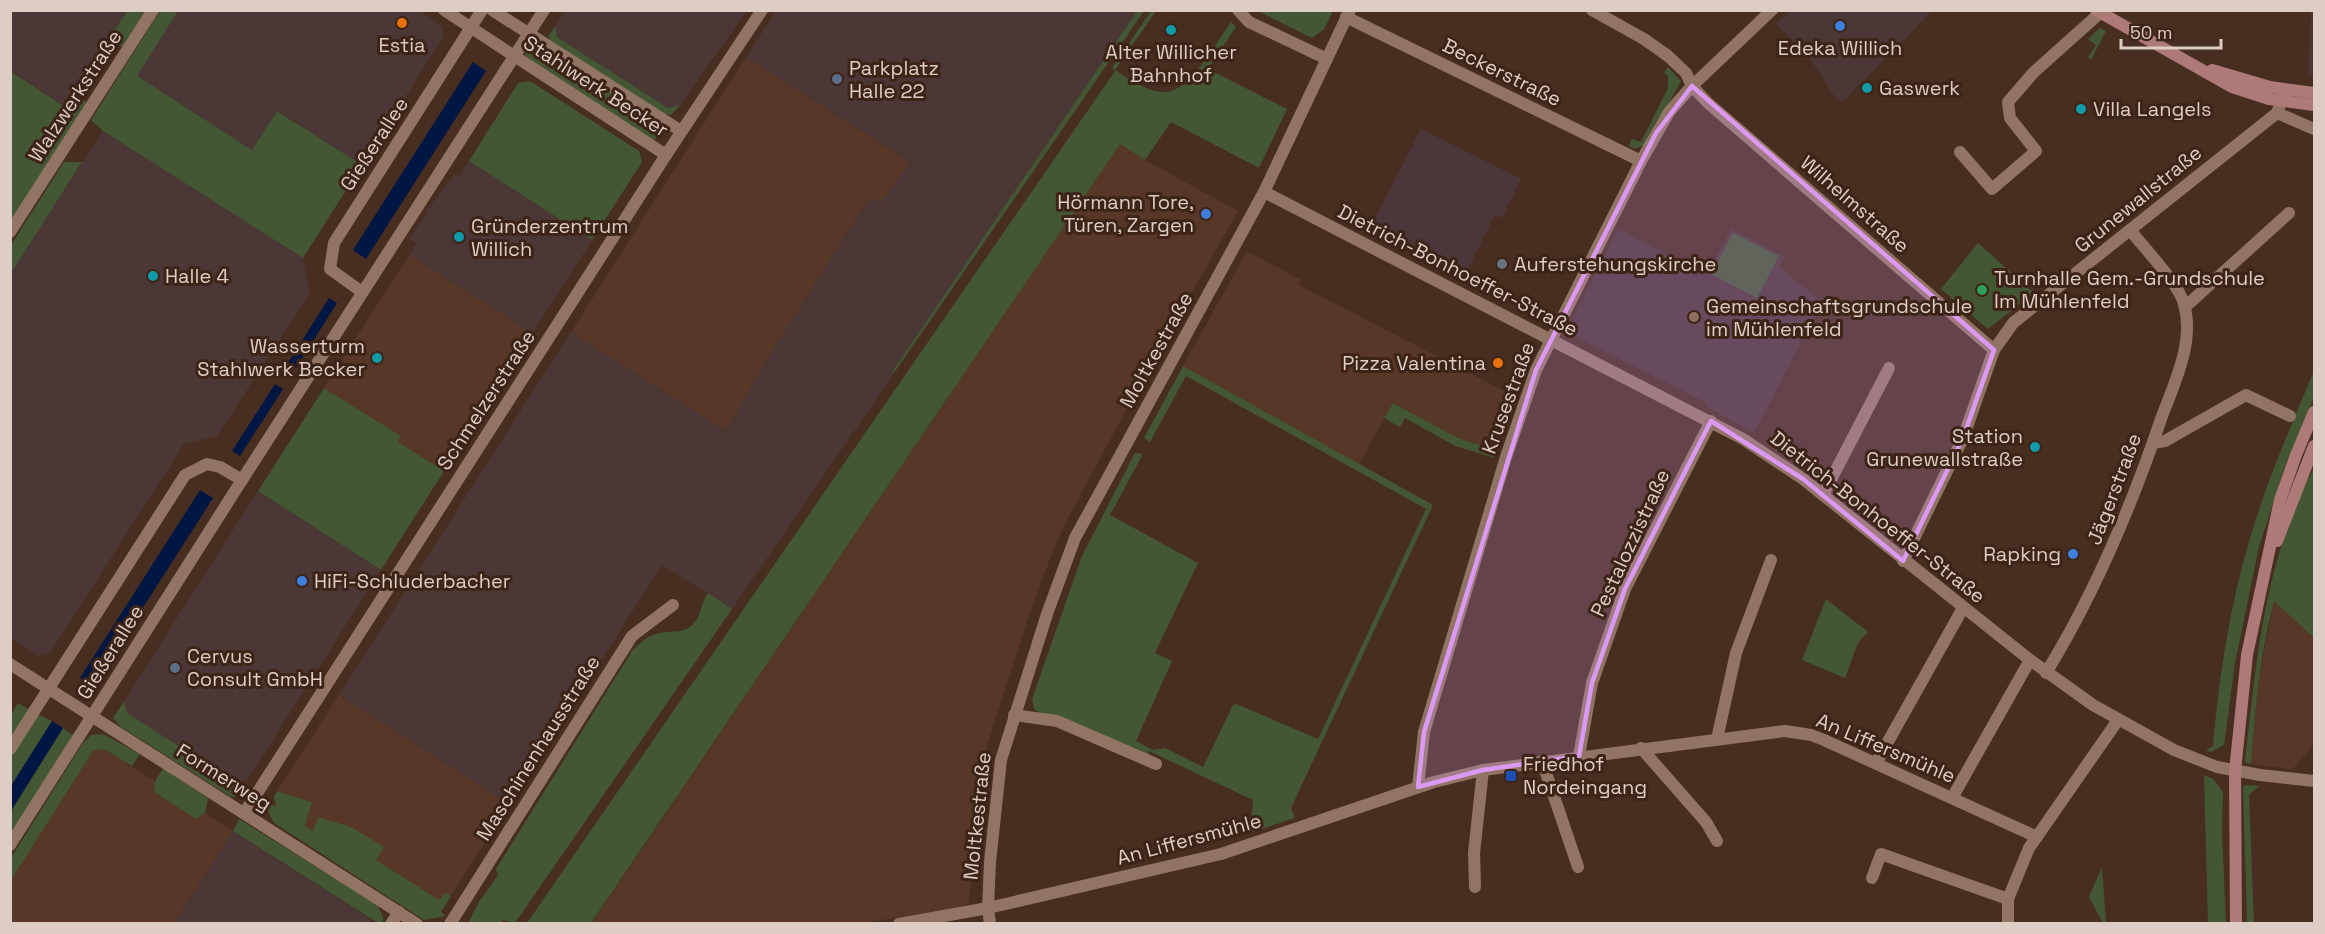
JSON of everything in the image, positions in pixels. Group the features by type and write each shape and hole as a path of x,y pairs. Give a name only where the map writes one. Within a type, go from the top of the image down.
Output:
{"main road":[{"path":"2098,12 2188,61 2237,79 2281,101 2314,105"},
{"path":"2281,101 2314,93"},
{"path":"2236,924 2235,771 2247,655 2284,486 2314,412"},
{"path":"2267,564 2314,446"}],"street":[{"name":"Walzwerkstraße","path":"10,232 153,10"},
{"name":"Stahlwerk Becker","path":"444,10 666,155"},
{"name":"Gießerallee","path":"362,292 330,269 334,243 482,10"},
{"name":"Stahlwerk Becker","path":"492,10 681,131"},
{"name":"Gießerallee","path":"10,845 544,10"},
{"name":"Schmelzerstraße","path":"245,812 681,131 762,10"},
{"path":"1238,10 1253,24 1327,59"},
{"name":"Wilhelmstraße","path":"1592,10 1644,39 1668,56 1686,73 1692,86 1708,103 1994,350"},
{"name":"Krusestraße","path":"1418,787 1424,732 1506,457 1536,370 1641,161 1669,112 1692,86 1772,10"},
{"path":"1960,152 1992,189 2036,151 2010,118 2008,102 2034,72 2098,12"},
{"name":"Moltkestraße","path":"990,924 988,908 990,862 1000,760 1075,538 1264,192 1348,14"},
{"name":"Beckerstraße","path":"1348,14 1641,161"},
{"path":"2281,101 2314,129"},
{"name":"Grunewallstraße","path":"1903,561 1963,438 1994,350 2013,323 2130,230 2281,101"},
{"name":"Dietrich-Bonhoeffer-Straße","path":"1264,192 1711,421 1762,451 1823,495 2030,660 2118,720 2175,750 2217,767 2314,781"},
{"path":"2185,307 2289,213"},
{"name":"Jägerstraße","path":"2046,672 2102,572 2153,443 2182,359 2186,330 2185,307 2178,291 2130,230"},
{"path":"1823,495 1889,368"},
{"path":"2153,443 2165,441 2246,395 2290,416"},
{"name":"Pestalozzistraße","path":"1579,756 1592,683 1625,589 1711,421"},
{"name":"Gießerallee","path":"10,749 185,475 207,464 220,467 242,480"},
{"path":"1718,739 1737,653 1771,560"},
{"name":"Maschinenhausstraße","path":"450,924 632,636 673,605"},
{"path":"1876,763 1963,608"},
{"path":"1952,798 2030,660"},
{"name":"Formerweg","path":"10,664 417,924"},
{"path":"1014,715 1057,721 1156,764"},
{"path":"2008,924 2008,899 2030,848 2118,720"},
{"name":"An Liffersmühle","path":"898,924 988,908 1221,854 1418,787 1483,770 1779,732 1798,732 1824,740 2037,837"},
{"path":"1641,748 1706,822 1717,841"},
{"path":"1542,761 1578,867"},
{"path":"1475,887 1474,854 1483,770"},
{"path":"1872,878 1881,854 2008,899"},
{"path":"391,924 399,912"}],"highlighted area":[{"path":"1692,86 1994,350 1963,438 1903,561 1803,479 1711,421 1625,589 1592,683 1579,756 1483,770 1418,787 1424,732 1536,370 1656,133"}],"shaded area":[{"path":"10,11 127,11 66,107 11,71"},
{"path":"178,11 419,11 441,25 444,36 362,165 278,111 252,150 136,76"},
{"path":"565,11 747,11 680,105 668,108 557,37 555,26"},
{"path":"776,11 1137,11 732,609 662,565 509,804 339,695 571,332 726,431 765,362 871,196 882,202 909,161 746,57"},
{"path":"1790,11 1932,11 1842,102 1835,97 1809,57 1776,24"},
{"path":"2311,11 2314,11 2314,75 2308,76"},
{"path":"746,57 910,162 881,203 870,197 765,362 726,431 571,332"},
{"path":"1421,129 1521,179 1502,218 1495,215 1463,279 1369,230"},
{"path":"103,131 303,258 310,293 217,436 184,444 50,653 39,656 11,638 10,273"},
{"path":"1120,144 1238,211 1134,395 1064,526 1050,559 1031,609 983,758 969,903 956,909 861,923 591,924"},
{"path":"469,161 592,240 532,333 409,255 416,244 409,238 428,212 426,211 455,174 459,176"},
{"name":"Gemeinschaftsgrundschule im Mühlenfeld","path":"1618,229 1707,274 1731,229 1785,257 1779,267 1822,302 1754,433 1706,406 1707,403 1566,332"},
{"path":"1247,251 1301,280 1299,285 1514,396 1498,451 1458,438 1393,403 1359,464 1183,366"},
{"path":"409,255 532,333 444,471 398,442 401,436 324,388"},
{"path":"258,491 381,570 247,780 236,782 127,713 124,701"},
{"path":"2274,600 2314,638 2314,744 2293,769 2251,764 2254,717"},
{"path":"339,695 509,804 451,896 446,892 440,901 376,860 318,817 314,832 305,826 312,802 277,791"},
{"path":"104,749 155,781 154,792 196,819 205,813 233,831 174,923 11,923 10,880 93,751"},
{"path":"233,831 369,918 370,923 174,924"}],"green space":[{"path":"1256,10 1333,11 1324,29 1312,38"},
{"path":"127,11 145,11 122,47 110,38"},
{"path":"160,11 178,11 137,76 252,150 277,111 362,165 303,258 103,131 91,120"},
{"path":"1137,11 1144,11 894,373 892,372"},
{"path":"1151,11 1156,11 1115,70 1139,85 1159,92 1175,89 1194,74 1231,22 1236,27 1208,69 1287,109 1259,168 1171,122 1145,160 1120,144 591,923 527,923 1115,71 1112,68"},
{"path":"555,26 557,37 668,108 680,105 671,115 660,113 555,46 548,37"},
{"path":"2100,28 2106,31 2091,60 2088,57 2096,45 2088,39"},
{"path":"532,43 662,125 663,134 653,140 532,61 525,55 525,46"},
{"path":"1668,67 1681,81 1644,145 1635,149 1629,146 1632,139 1641,142 1668,88 1668,76 1664,73"},
{"path":"10,71 65,107 73,95 87,102 10,222"},
{"path":"530,81 639,151 642,162 592,240 469,161 518,83"},
{"path":"64,162 82,162 11,273 11,245"},
{"path":"1733,233 1779,256 1757,298 1711,274"},
{"path":"1978,243 2034,293 1988,329 1941,289"},
{"path":"1183,366 1433,505 1291,808 1295,818 1250,833 1253,800 1149,751 1148,755 1043,715 1034,709 1032,699 1082,556 1135,453 1143,454 1110,515 1198,563 1155,653 1172,661 1136,741 1153,750 1165,748 1203,767 1234,703 1318,739 1426,509 1186,376 1150,442 1144,438"},
{"path":"2314,371 2314,397 2284,469 2259,547 2235,663 2224,745 2211,752 2206,750 2213,746 2226,641 2243,563 2272,474"},
{"path":"324,388 401,436 398,442 444,471 381,570 258,491"},
{"path":"1393,403 1458,438 1498,451 1495,458 1455,446 1405,418 1400,427 1384,418"},
{"path":"2314,468 2314,638 2274,601 2256,702 2251,764 2245,762 2265,611 2284,537 2297,502"},
{"path":"708,593 732,609 515,923 503,920 500,923 468,923 479,902 498,875 496,869 632,651 652,636 684,630 691,626 697,619"},
{"path":"1826,599 1868,632 1858,643 1845,678 1802,660"},
{"path":"124,701 127,713 251,792 231,797 121,727 113,718"},
{"path":"18,703 30,710 11,740 11,715"},
{"path":"37,714 52,721 11,786 11,756"},
{"path":"63,728 74,736 11,840 11,811"},
{"path":"103,734 140,754 132,766 104,749 93,751 11,880 11,858 83,743 91,735"},
{"path":"163,769 208,798 205,813 196,819 154,792 155,781"},
{"path":"2204,775 2213,779 2223,792 2222,834 2226,923 2208,923"},
{"path":"2246,785 2259,786 2249,795 2254,923 2247,923 2243,787"},
{"path":"277,791 312,802 305,826 313,831 318,817 351,827 384,847 376,860 439,900 446,892 451,896 441,912 446,916 424,920 274,823 262,799 276,807 274,797"},
{"path":"239,819 377,905 383,916 383,923 378,923 233,831"},
{"path":"2102,867 2106,923 2103,923 2089,897"}],"water":[{"path":"473,62 486,71 366,259 353,250"},
{"path":"329,298 337,303 296,368 288,363"},
{"path":"275,384 283,389 240,456 232,451"},
{"path":"200,490 213,498 93,686 80,678"},
{"path":"52,721 63,728 11,811 11,786"}],"place":[{"name":"Estia","path":"402,23"},
{"name":"Edeka Willich","path":"1840,26"},
{"name":"Alter Willicher Bahnhof","path":"1171,30"},
{"name":"Parkplatz Halle 22","path":"837,79"},
{"name":"Gaswerk","path":"1867,88"},
{"name":"Villa Langels","path":"2081,109"},
{"name":"Hörmann Tore, Türen, Zargen","path":"1206,214"},
{"name":"Gründerzentrum Willich","path":"459,237"},
{"name":"Auferstehungskirche","path":"1502,264"},
{"name":"Halle 4","path":"153,276"},
{"name":"Turnhalle Gem.-Grundschule Im Mühlenfeld","path":"1982,290"},
{"name":"Gemeinschaftsgrundschule im Mühlenfeld","path":"1694,317"},
{"name":"Wasserturm Stahlwerk Becker","path":"377,358"},
{"name":"Pizza Valentina","path":"1498,363"},
{"name":"Station Grunewallstraße","path":"2035,447"},
{"name":"Rapking","path":"2073,554"},
{"name":"HiFi-Schluderbacher","path":"302,581"},
{"name":"Cervus Consult GmbH","path":"175,668"},
{"name":"Friedhof Nordeingang","path":"1511,776"}]}
